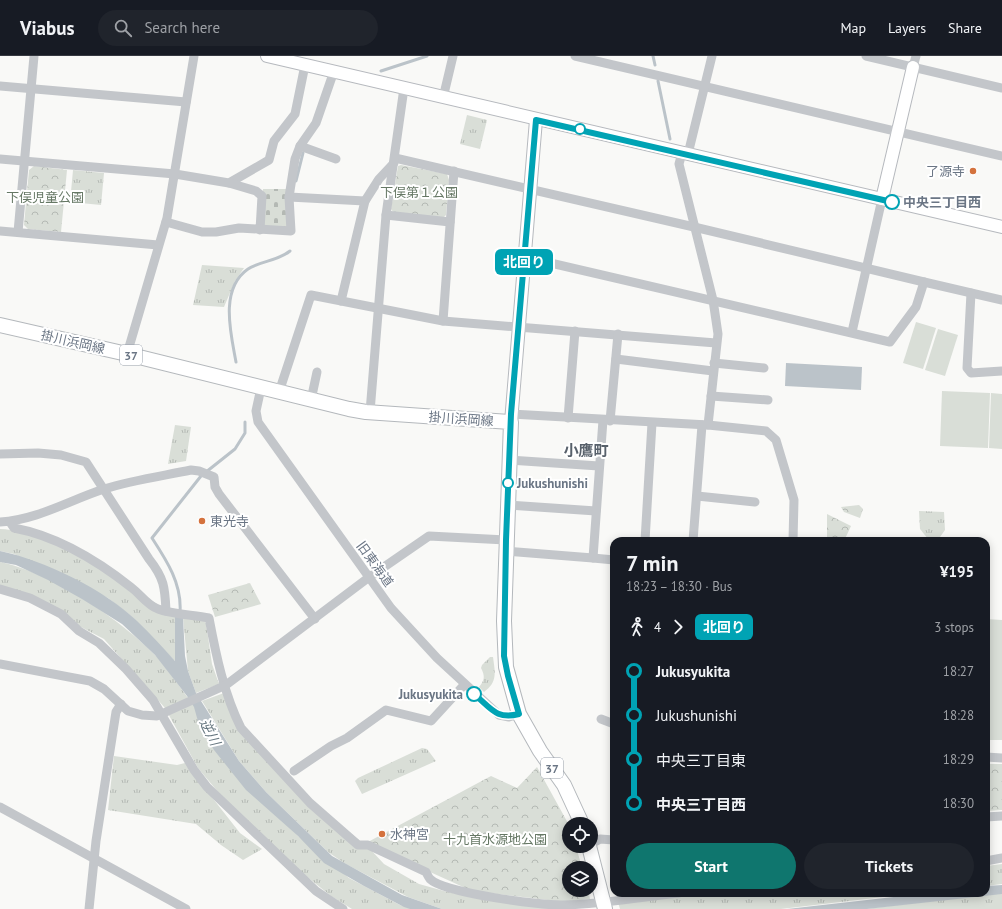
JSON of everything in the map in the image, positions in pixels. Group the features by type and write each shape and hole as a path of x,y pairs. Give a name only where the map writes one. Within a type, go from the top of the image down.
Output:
{"main road":[{"name":"掛川浜岡線","path":"0,325 127,354 311,400 370,412 511,418 506,546 504,656 519,714 540,751 564,785 579,817"},
{"path":"592,853 604,905"}],"street":[{"path":"18,232 34,56"},
{"path":"127,354 166,222 194,56"},
{"path":"267,56 536,120 1002,227"},
{"path":"443,98 453,56"},
{"path":"575,56 1002,156"},
{"path":"693,537 705,425 718,334 713,300 679,164 685,154 705,87 712,56"},
{"path":"866,56 914,62 1002,88"},
{"path":"852,332 914,62"},
{"path":"228,183 269,160 274,141 294,114 305,64"},
{"path":"166,222 202,232 216,232 239,228 291,231 292,220 289,197 290,184 300,146 316,123 334,71"},
{"path":"0,86 186,102"},
{"path":"370,412 377,309 386,215 404,88"},
{"path":"536,120 511,418 568,418 652,422 766,431 776,440 794,500 793,537"},
{"path":"300,146 336,159"},
{"path":"0,159 175,174 228,183 256,191 262,196 260,230"},
{"path":"394,160 454,171 1002,300"},
{"path":"341,302 365,201 379,179 394,160"},
{"path":"443,321 454,171"},
{"path":"289,197 365,201"},
{"path":"386,215 450,222"},
{"path":"0,231 158,245"},
{"path":"525,257 890,342 916,307 924,282"},
{"path":"971,293 967,368 971,372 1002,371"},
{"path":"278,392 311,295 443,321 716,343"},
{"path":"568,418 576,331"},
{"path":"593,558 600,466 616,359 618,334"},
{"path":"616,359 714,367 764,368"},
{"path":"311,400 317,372"},
{"name":"旧東海道","path":"261,388 256,411 258,422 368,578 413,634 464,685 499,715 508,717 519,714"},
{"path":"710,396 768,400"},
{"path":"645,537 652,422"},
{"path":"0,454 53,454 86,462 103,490 159,572 169,611"},
{"path":"509,460 600,466"},
{"path":"0,522 10,522 61,507 103,490 129,482 191,470 200,470 214,477 215,487 219,494 315,619"},
{"path":"697,496 755,502"},
{"path":"508,505 596,510"},
{"path":"10,522 14,528 37,533 70,548 98,564 133,588 157,609 209,618 216,657 224,686 235,716 248,736 310,803 358,844 368,845 426,872 431,880 468,892 563,906 604,905 654,897"},
{"path":"0,664 90,681 104,689 134,713 150,716 163,713 224,686 368,578 429,536 610,560"},
{"path":"0,588 48,606 61,614 79,631 99,643 135,679 163,713 194,770 206,787 316,891 343,909"},
{"path":"294,771 331,746 347,738 386,710 431,721 464,685"},
{"path":"89,909 96,841 116,712 121,704"},
{"path":"602,719 610,722"},
{"path":"990,757 1002,758"},
{"path":"0,807 186,909"},
{"path":"990,817 1002,816"},
{"path":"598,840 610,840"},
{"path":"990,860 1002,858"}],"green space":[{"path":"467,115 487,120 480,149 460,144"},
{"name":"下俣第１公園","path":"401,165 447,174 449,180 446,215 443,218 394,213 391,209 398,166"},
{"name":"下俣児童公園","path":"34,166 67,170 61,232 28,229 24,225 29,170"},
{"path":"73,170 104,173 101,205 70,202"},
{"path":"263,189 286,189 289,228 262,227"},
{"path":"202,265 244,268 235,281 224,307 193,305"},
{"path":"916,322 936,328 923,369 903,363"},
{"path":"938,329 958,335 945,376 925,370"},
{"path":"942,391 990,393 988,448 940,446"},
{"path":"991,393 1002,394 1002,449 989,448"},
{"path":"175,425 191,427 186,461 168,464"},
{"path":"859,505 863,509 860,518 844,512 841,507"},
{"path":"919,511 944,512 945,530 940,537 926,537 920,529"},
{"path":"827,514 851,526 846,537 827,537"},
{"path":"0,529 21,532 44,539 67,550 114,576 175,615 176,662 130,615 108,598 14,554 0,551"},
{"path":"0,562 20,567 62,587 84,599 125,628 162,663 195,707 199,725 298,836 349,878 400,905 412,909 352,909 331,896 281,856 234,811 198,768 165,708 104,639 0,585"},
{"path":"250,583 261,604 215,617 208,595"},
{"path":"183,617 201,619 206,623 212,664 219,684 196,693 188,671"},
{"path":"990,619 1002,620 1002,740 990,740"},
{"path":"490,657 493,657 494,680 484,692 479,687 484,678 481,668"},
{"path":"224,693 233,719 281,776 370,849 384,864 419,884 444,891 475,898 560,909 442,909 408,897 344,863 328,852 266,792 239,761 202,701"},
{"path":"422,748 427,749 436,761 362,794 355,781 358,778"},
{"path":"114,756 177,765 185,763 240,833 262,849 243,860 221,845 196,824 108,810"},
{"path":"990,764 1002,764 1002,810 990,811"},
{"name":"十九首水源地公園","path":"537,767 565,817 562,817 562,853 578,853 580,861 562,861 562,897 590,897 590,899 565,902 472,891 366,843 491,776 517,788"},
{"path":"1002,864 1002,884 990,886 990,866"},
{"path":"1002,892 1002,909 865,909 962,897 990,897 990,893"},
{"path":"657,897 883,897 781,909 620,909 618,902"}],"water":[{"path":"786,363 862,367 861,390 785,386"},
{"name":"逆川","path":"0,551 35,561 54,569 108,598 124,609 137,621 175,661 175,615 183,617 185,656 188,671 196,693 239,761 266,792 332,856 402,895 442,909 410,909 404,907 324,863 298,836 246,790 214,750 199,725 194,707 155,655 122,624 82,599 48,580 16,565 0,562"},
{"path":"1002,885 1002,894 990,895 990,886"},
{"path":"894,897 975,897 867,909 787,909"}],"waterway":[{"path":"381,71 427,56"},
{"path":"653,56 655,65"},
{"path":"658,81 670,139"},
{"path":"296,181 303,153"},
{"path":"236,362 229,312 233,288 239,278 248,269 280,257 290,251"},
{"path":"180,612 179,592 176,582 168,564 152,538 201,476 235,449 245,433 245,422"}],"bus line":[{"name":"北回り","path":"474,694 503,717 519,714 514,701 504,656 506,540 511,414 536,120 892,202"}],"place":[{"name":"了源寺","path":"973,171"},
{"name":"中央三丁目西","path":"892,202"},
{"name":"Jukushunishi","path":"508,483"},
{"name":"東光寺","path":"202,521"},
{"name":"Jukusyukita","path":"474,694"},
{"name":"水神宮","path":"382,834"}],"district":[{"name":"小鷹町","path":"586,450"}]}
